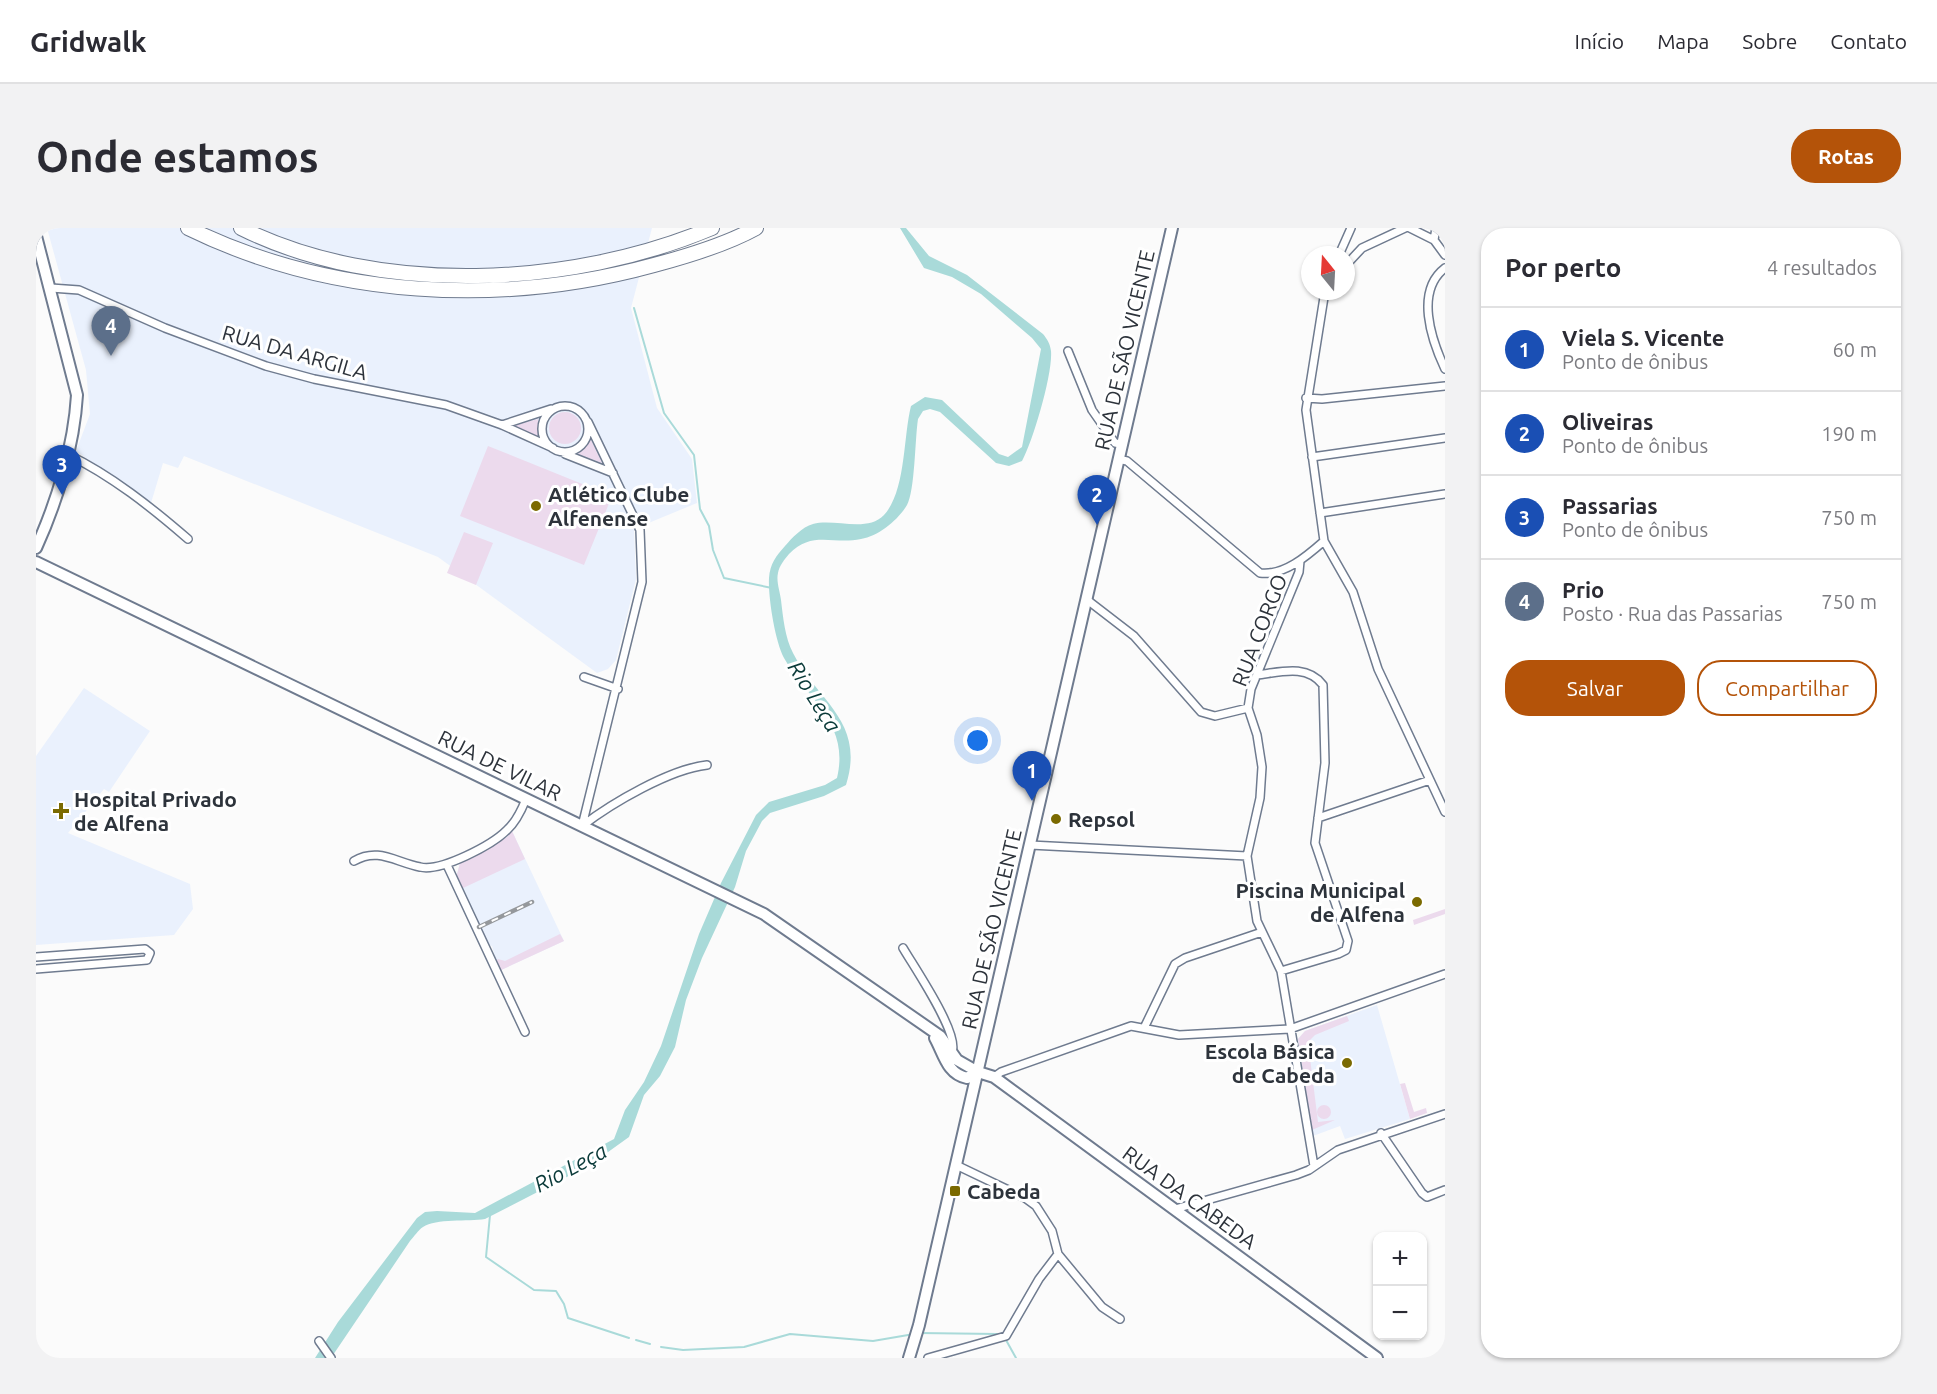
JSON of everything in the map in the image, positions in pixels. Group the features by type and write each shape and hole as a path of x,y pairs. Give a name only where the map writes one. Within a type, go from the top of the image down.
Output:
{"highway":[{"path":"188,228 286,266 373,284 450,291 530,289 603,279 683,257 756,228"},
{"path":"241,228 290,249 375,269 449,275 529,274 602,262 676,243 712,228"}],"main road":[{"name":"RUA DE SÃO VICENTE","path":"909,1358 916,1338 978,1072 1172,228"},
{"path":"36,236 77,395 76,416 67,454 51,513 36,548"},
{"name":"RUA DE VILAR","path":"36,562 733,898 800,937 940,1036 957,1059 978,1072 967,1078 954,1073 930,1031"},
{"name":"RUA DA CABEDA","path":"978,1072 994,1077 1377,1358"}],"street":[{"path":"1343,246 1351,228"},
{"path":"1355,256 1362,249 1408,228 1434,240 1445,255"},
{"path":"1434,240 1436,228"},
{"path":"1445,268 1434,279 1427,304 1445,369"},
{"name":"RUA DA ARGILA","path":"51,288 79,290 165,328 266,366 358,388 409,395 502,425 613,474"},
{"path":"1323,300 1306,398 1324,541 1353,592 1378,669 1445,812"},
{"path":"1068,351 1092,410 1115,443 1122,444"},
{"path":"1306,398 1322,399 1445,386"},
{"path":"502,425 558,407 573,406 585,416 640,530 642,582 618,689 582,826"},
{"path":"558,407 546,416 542,430 547,444 556,450 580,447 588,436 588,422"},
{"path":"1312,458 1445,438"},
{"path":"67,454 88,464 151,506 188,539"},
{"path":"1118,459 1126,461 1260,573 1268,574 1300,561 1324,541"},
{"path":"1320,513 1445,494"},
{"name":"RUA CORGO","path":"1300,561 1299,572 1251,689 1248,708 1257,735 1262,767 1260,798 1247,856 1257,921 1281,971 1314,1166"},
{"path":"1086,599 1134,636 1201,712 1215,716 1248,708"},
{"path":"1257,675 1304,671 1315,675 1323,685 1325,763 1315,843 1348,941 1346,950 1281,971"},
{"path":"584,677 618,689"},
{"path":"582,826 672,773 688,767 706,765"},
{"path":"1318,818 1430,780"},
{"path":"354,861 373,854 384,855 421,868 447,865 506,832 526,799"},
{"path":"1030,845 1247,856"},
{"path":"447,865 525,1032"},
{"path":"1145,1026 1175,964 1185,958 1262,932"},
{"path":"903,948 950,1029 954,1047 952,1052"},
{"path":"36,957 145,949 150,953 147,960 36,969"},
{"path":"47,968 56,963 82,961 87,953"},
{"path":"994,1077 1001,1072 1089,1039 1131,1026 1145,1026 1154,1032 1179,1035 1290,1029 1445,974"},
{"path":"1175,1209 1296,1175 1338,1150 1381,1133 1445,1114"},
{"path":"1381,1133 1427,1197 1445,1190"},
{"path":"956,1165 1025,1198 1036,1206 1052,1230 1058,1254 1102,1307 1119,1319"},
{"path":"928,1358 1006,1336 1039,1279 1058,1254"},
{"path":"319,1341 331,1358"}],"shaded area":[{"path":"47,228 652,228 631,308 657,408 692,459 697,503 634,529 636,579 616,660 608,669 597,673 438,557 184,456 178,468 163,463 151,503 76,451 90,414 86,370"},
{"path":"565,412 576,417 581,428 576,439 565,444 554,439 549,428 554,417"},
{"path":"538,419 538,437 512,426"},
{"path":"591,440 602,463 578,454"},
{"name":"Atlético Clube Alfenense","path":"488,446 612,496 584,565 460,516"},
{"path":"464,532 493,543 476,585 447,573"},
{"name":"Hospital Privado de Alfena","path":"84,688 150,731 109,792 104,789 68,833 190,884 193,909 174,935 36,945 36,756"},
{"path":"512,831 564,941 499,971 492,946 487,945 456,878 460,863 507,837"},
{"path":"512,831 525,859 461,889 456,878 460,863 507,837"},
{"path":"1445,909 1445,914 1414,925 1413,920"},
{"path":"560,934 564,941 499,971 495,962 498,959 505,961"},
{"name":"Escola Básica de Cabeda","path":"1377,1005 1410,1119 1345,1139 1340,1126 1313,1136 1298,1039 1305,1031"},
{"path":"1347,1016 1349,1021 1315,1035 1308,1042 1318,1122 1335,1120 1312,1130 1298,1039 1305,1031"},
{"path":"1405,1083 1414,1112 1426,1108 1427,1113 1410,1119 1400,1084"},
{"path":"1324,1105 1329,1107 1331,1112 1329,1117 1324,1119 1319,1117 1317,1112 1319,1107"}],"water":[{"name":"Rio Leça","path":"900,228 906,228 929,256 967,275 1043,334 1048,341 1051,361 1046,390 1022,461 1009,466 996,463 940,412 930,409 923,411 918,419 910,498 899,516 881,531 868,537 851,540 815,540 806,542 789,554 780,568 777,579 786,634 790,647 803,670 836,713 844,728 850,744 850,763 846,785 824,796 770,813 762,821 746,851 735,887 702,958 686,1000 675,1047 660,1076 644,1095 629,1137 590,1165 485,1219 436,1222 423,1227 410,1241 331,1358 315,1358 338,1322 417,1218 425,1212 475,1213 614,1139 625,1110 644,1082 661,1046 699,934 721,883 756,815 769,802 825,785 837,778 838,742 832,727 784,658 775,630 769,578 772,564 779,553 794,536 809,525 869,523 884,515 891,505 900,478 911,406 925,397 942,400 999,454 1008,457 1022,447 1041,349 1032,338 981,294 952,277 924,268"}],"waterway":[{"path":"634,308 664,413 694,455 700,509 709,526 713,550 724,578 772,588"},
{"path":"490,1215 486,1257 534,1290 556,1291 564,1304 568,1318 629,1338"},
{"path":"919,1333 997,1334"},
{"path":"661,1347 683,1350 744,1347 790,1334 873,1341 914,1334"},
{"path":"636,1340 650,1344"},
{"path":"1006,1340 1016,1358"}],"railway":[{"path":"479,927 532,902"}],"place":[{"name":"Prio","path":"111,356"},
{"name":"Passarias","path":"62,495"},
{"name":"Atlético Clube Alfenense","path":"536,506"},
{"name":"Oliveiras","path":"1097,525"},
{"name":"Viela S. Vicente","path":"1032,801"},
{"name":"Hospital Privado de Alfena","path":"61,811"},
{"name":"Repsol","path":"1056,819"},
{"name":"Piscina Municipal de Alfena","path":"1417,902"},
{"name":"Escola Básica de Cabeda","path":"1347,1063"},
{"name":"Cabeda","path":"955,1191"}]}
